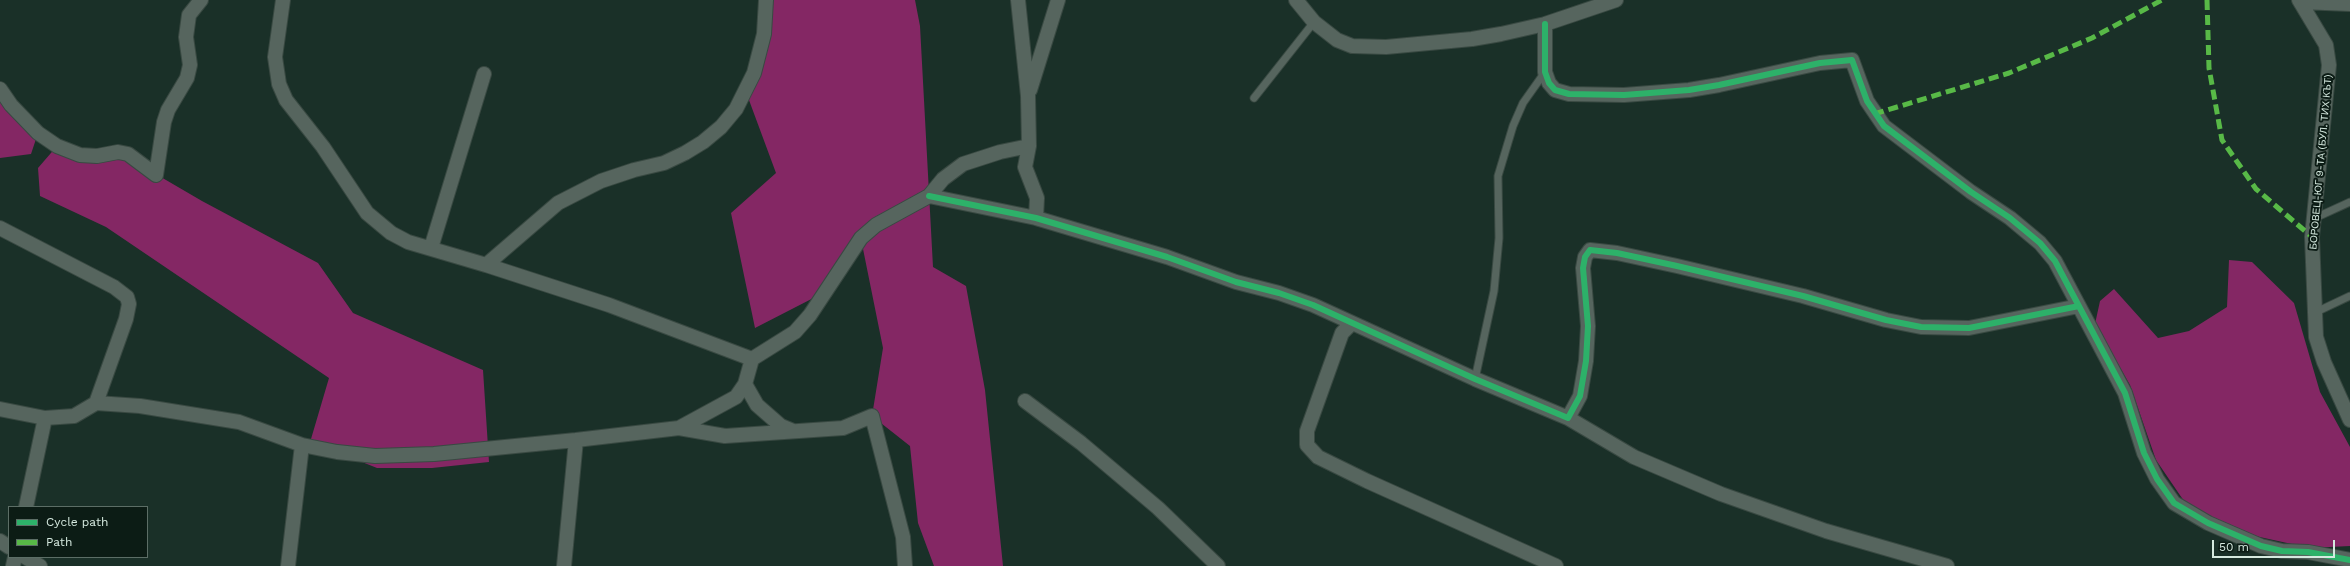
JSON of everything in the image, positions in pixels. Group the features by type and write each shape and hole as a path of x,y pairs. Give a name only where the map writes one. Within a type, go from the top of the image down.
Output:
{"street":[{"path":"0,89 11,105 38,133 57,146 80,155 97,156 118,152 128,154 156,175 164,122 168,110 187,78 190,65 186,38 189,15 201,0"},
{"path":"283,0 275,57 279,84 286,100 323,147 367,214 391,233 408,242 486,265 609,305 752,359"},
{"path":"486,265 558,204 601,181 634,170 664,163 685,154 703,142 720,127 736,109 754,73 764,34 766,0"},
{"path":"1018,0 1028,96 1028,146 1025,167 1036,198 1036,218"},
{"path":"1028,96 1058,0"},
{"path":"1296,0 1314,22 1337,40 1352,46 1373,47 1472,39 1544,24 1616,0"},
{"path":"2300,1 2349,3"},
{"name":"БОРОВЕЦ-ЮГ 9-ТА (БУЛ. ТИХ КЪТ)","path":"2300,1 2326,45 2329,65 2312,238 2316,337 2324,362 2350,420"},
{"path":"1544,24 1545,72 1549,83 1555,90 1569,94 1624,95 1719,85 1820,63 1852,60 1867,101 1884,126 2040,243 2055,261 2125,393 2144,453 2157,479 2174,503 2208,523 2261,546 2282,551 2308,552 2350,560"},
{"path":"430,248 484,74"},
{"path":"679,428 736,397 745,384 752,359 795,332 810,315 861,238 876,225 929,196 944,179 963,164 1000,152 1028,146"},
{"path":"929,196 1036,218 1167,257 1236,282 1279,293 1313,306 1474,379 1568,418 1634,457 1707,489 1774,515 1947,566"},
{"path":"0,228 108,284 126,297 129,304 126,319 96,403"},
{"path":"1568,418 1580,396 1586,361 1588,326 1583,268 1585,257 1590,250 1617,252 1803,296 1886,320 1921,327 1969,328 2079,306"},
{"path":"1351,324 1342,333 1307,431 1307,445 1318,457 1367,481 1556,566"},
{"path":"745,384 757,405 781,426 796,432"},
{"path":"1025,401 1082,443 1158,508 1218,566"},
{"path":"0,408 45,418 74,416 96,403 155,408 239,422 302,445 337,452 375,456 434,454 679,428 725,436 796,432 843,428 872,416 903,537 905,566"},
{"path":"26,506 45,418"},
{"path":"564,566 576,440"},
{"path":"288,566 302,445"},
{"path":"27,558 40,566"}],"lane":[{"path":"1254,98 1314,22"},
{"path":"1474,379 1494,291 1499,238 1498,176 1513,126 1523,103 1545,72"},
{"path":"2315,218 2350,202"},
{"path":"2314,313 2350,296"}],"shaded area":[{"path":"766,0 915,0 920,26 933,267 966,286 985,390 1003,566 934,566 918,523 910,446 872,416 883,348 861,239 827,291 755,328 731,213 776,173 746,92"},
{"path":"0,89 38,133 31,154 0,158"},
{"path":"57,146 118,152 202,201 318,263 353,313 483,370 489,462 432,468 377,468 337,452 311,439 329,378 106,227 40,196 38,168"},
{"path":"2229,260 2252,262 2294,303 2320,392 2350,447 2350,546 2310,548 2246,534 2186,504 2156,460 2130,385 2095,324 2100,301 2114,289 2158,338 2189,331 2227,307"}],"marked path":[{"path":"1874,114 2009,73 2092,38 2162,0"},
{"path":"2207,0 2209,68 2222,140 2256,189 2312,237"}],"cycle path":[{"path":"1545,24 1545,72 1549,83 1555,90 1569,94 1624,95 1689,90 1820,63 1852,60 1867,101 1884,126 1971,192 2010,218 2040,243 2055,261 2125,393 2144,453 2157,479 2174,503 2208,523 2261,546 2282,551 2308,552 2350,560"},
{"path":"929,196 1036,218 1167,257 1236,282 1279,293 1313,305 1475,379 1568,418 1580,396 1586,361 1588,326 1583,268 1585,257 1590,250 1617,253 1677,266 1803,296 1886,320 1921,327 1969,328 2079,306"}]}
